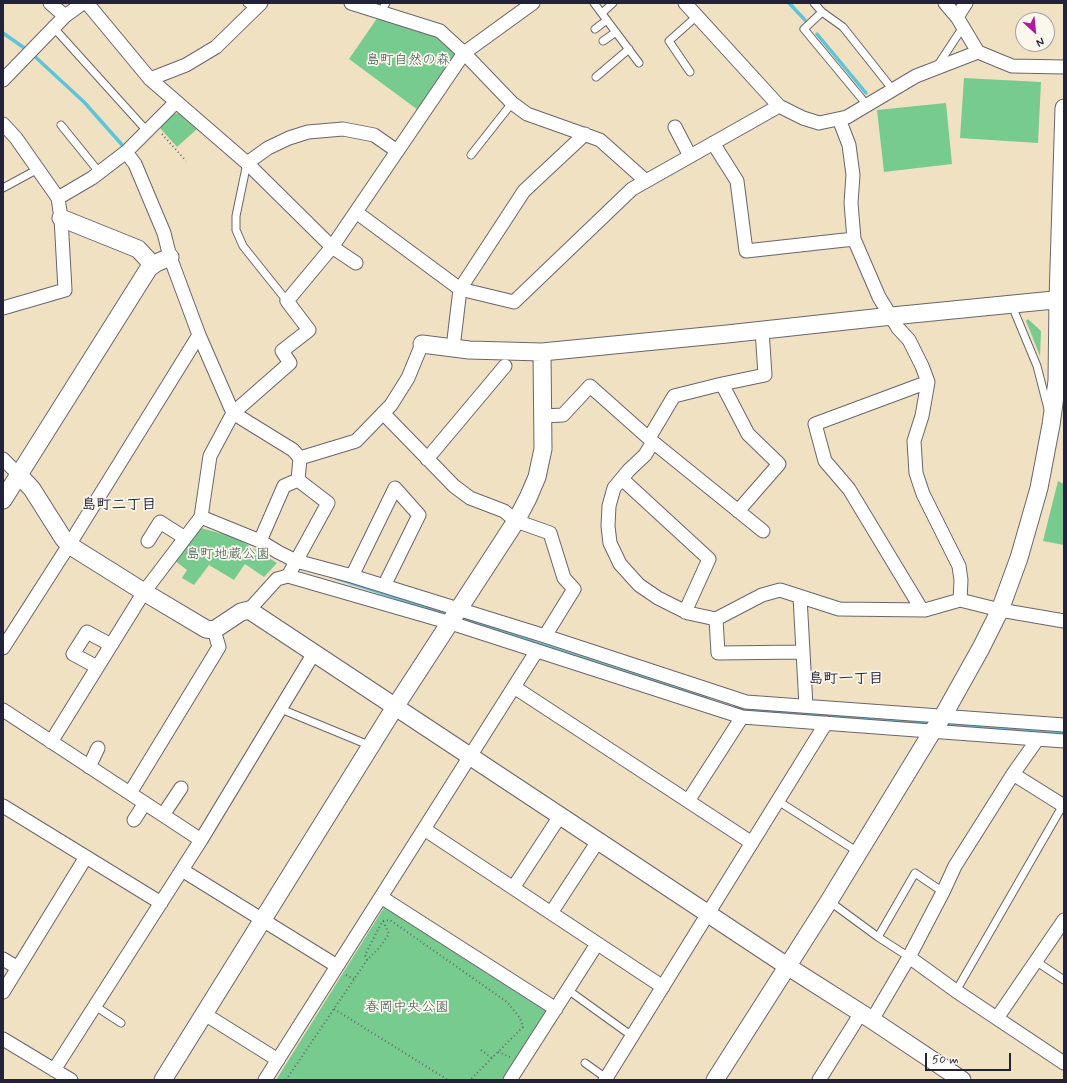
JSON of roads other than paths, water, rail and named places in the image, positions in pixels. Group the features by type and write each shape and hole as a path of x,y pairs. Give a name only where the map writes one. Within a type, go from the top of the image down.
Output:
{"street":[{"path":"50,3 65,16"},
{"path":"3,80 65,16 83,3"},
{"path":"87,3 150,79 247,163 332,247 356,263"},
{"path":"351,3 383,8 440,31 464,53 512,103 527,114 600,140 646,182"},
{"path":"51,742 144,592 201,517 210,456 233,413 290,363 282,351 309,330 287,301 332,247 464,53 533,3"},
{"path":"685,3 779,106 803,118 819,123 847,116 916,76 978,52"},
{"path":"946,3 960,22 978,52 1012,66 1064,67"},
{"path":"960,22 966,3"},
{"path":"150,79 186,65 216,47 254,5"},
{"path":"58,198 99,172 126,152 176,102"},
{"path":"356,212 460,289 514,302 632,189 779,106"},
{"path":"715,1080 829,901 943,716 981,648 1000,610 1019,558 1039,488 1057,381 1061,299 1064,108"},
{"path":"839,119 849,145 853,175 851,203 854,239 879,297 898,328 909,340 928,382 922,416 914,441 916,473 923,494 959,566 961,580 960,600"},
{"path":"3,124 16,138 58,198 61,218 65,290 3,308"},
{"path":"675,127 690,156"},
{"path":"247,163 268,148 289,138 308,132 343,129 374,135 397,151"},
{"path":"453,348 460,289 524,191 585,134"},
{"path":"713,143 737,181 746,251 854,239"},
{"path":"126,152 135,164 150,198 164,233 170,257 199,335 233,413 293,450 300,458 298,480"},
{"path":"61,218 138,249 153,265"},
{"path":"3,500 149,268 170,257"},
{"path":"300,458 356,441 391,405 408,378 422,344 503,352 542,352 713,336 1061,299"},
{"path":"762,330 765,375 674,396 651,440 645,455 629,470 614,488 609,506 608,526 610,543 620,564 639,585 658,598 685,612 716,619 762,595 780,590 839,609 922,610 960,600 1000,610 1064,621"},
{"path":"3,648 70,545 199,335"},
{"path":"162,1080 395,707 516,521 537,477 543,449 542,352"},
{"path":"427,459 505,366"},
{"path":"922,610 849,489 825,461 815,424 928,382"},
{"path":"722,384 748,434 779,464 738,511"},
{"path":"543,416 563,415 590,386 651,440 763,531"},
{"path":"383,413 454,486 470,498 504,511 516,521 550,533 564,578 574,590 545,636"},
{"path":"3,459 32,489 63,538 70,545 206,629 214,630 241,612 249,610 277,579 288,576 545,636 746,702 1064,725"},
{"path":"622,479 709,559 685,612"},
{"path":"260,541 284,486 298,480"},
{"path":"288,576 328,503 298,480"},
{"path":"352,576 395,488 419,515 384,586"},
{"path":"201,517 260,541 296,561 384,586 536,652 742,718 1064,741"},
{"path":"148,541 160,522 185,538"},
{"path":"800,597 806,706"},
{"path":"249,610 962,1080"},
{"path":"716,619 718,653 802,652"},
{"path":"130,793 219,647 214,630"},
{"path":"97,667 73,654 87,632 111,645"},
{"path":"265,1080 536,652"},
{"path":"54,1070 201,840 314,653"},
{"path":"514,687 752,843"},
{"path":"3,710 201,840"},
{"path":"688,801 742,718"},
{"path":"606,1079 826,723"},
{"path":"822,1079 909,957 955,866 1013,774 1037,740"},
{"path":"89,766 98,748"},
{"path":"1013,774 1063,806"},
{"path":"163,815 181,788"},
{"path":"134,820 145,803"},
{"path":"4,809 86,857 160,903"},
{"path":"513,888 560,816"},
{"path":"424,829 663,987"},
{"path":"551,913 598,841"},
{"path":"3,992 86,857"},
{"path":"182,870 337,966"},
{"path":"381,897 556,1008"},
{"path":"997,1018 1037,962 1064,920"},
{"path":"510,1080 597,944"},
{"path":"909,957 956,991 1064,1063"},
{"path":"3,959 18,968"},
{"path":"203,1013 278,1060"},
{"path":"3,1039 71,1080"}],"lane":[{"path":"594,3 639,63"},
{"path":"602,13 613,3"},
{"path":"814,3 822,12 843,27 893,90"},
{"path":"822,12 804,29 866,105"},
{"path":"690,72 669,41 697,16"},
{"path":"594,29 607,20"},
{"path":"936,69 960,22"},
{"path":"54,28 150,127"},
{"path":"602,41 616,32"},
{"path":"596,77 629,48"},
{"path":"471,155 512,103"},
{"path":"61,125 99,172"},
{"path":"247,163 236,216 236,230 243,246 287,301"},
{"path":"3,188 38,168"},
{"path":"1015,313 1037,366 1051,421"},
{"path":"281,708 371,746"},
{"path":"778,801 859,852"},
{"path":"956,991 1063,806"},
{"path":"878,937 915,873 943,892"},
{"path":"829,901 878,937 909,957"},
{"path":"1037,962 1064,980"},
{"path":"568,990 632,1036"},
{"path":"95,1006 121,1023"},
{"path":"585,1064 606,1079"}],"waterway":[{"path":"789,3 805,20"},
{"path":"3,33 30,52 84,102 124,147"},
{"path":"817,34 866,93"},
{"path":"336,578 450,615"},
{"path":"460,618 707,699"},
{"path":"735,708 932,724"},
{"path":"943,725 1064,734"}],"district":[{"name":"島町二丁目","path":"119,506"},
{"name":"島町一丁目","path":"846,680"}],"park label":[{"name":"島町自然の森","path":"408,61"},
{"name":"島町地蔵公園","path":"228,555"},
{"name":"春岡中央公園","path":"407,1008"}]}
